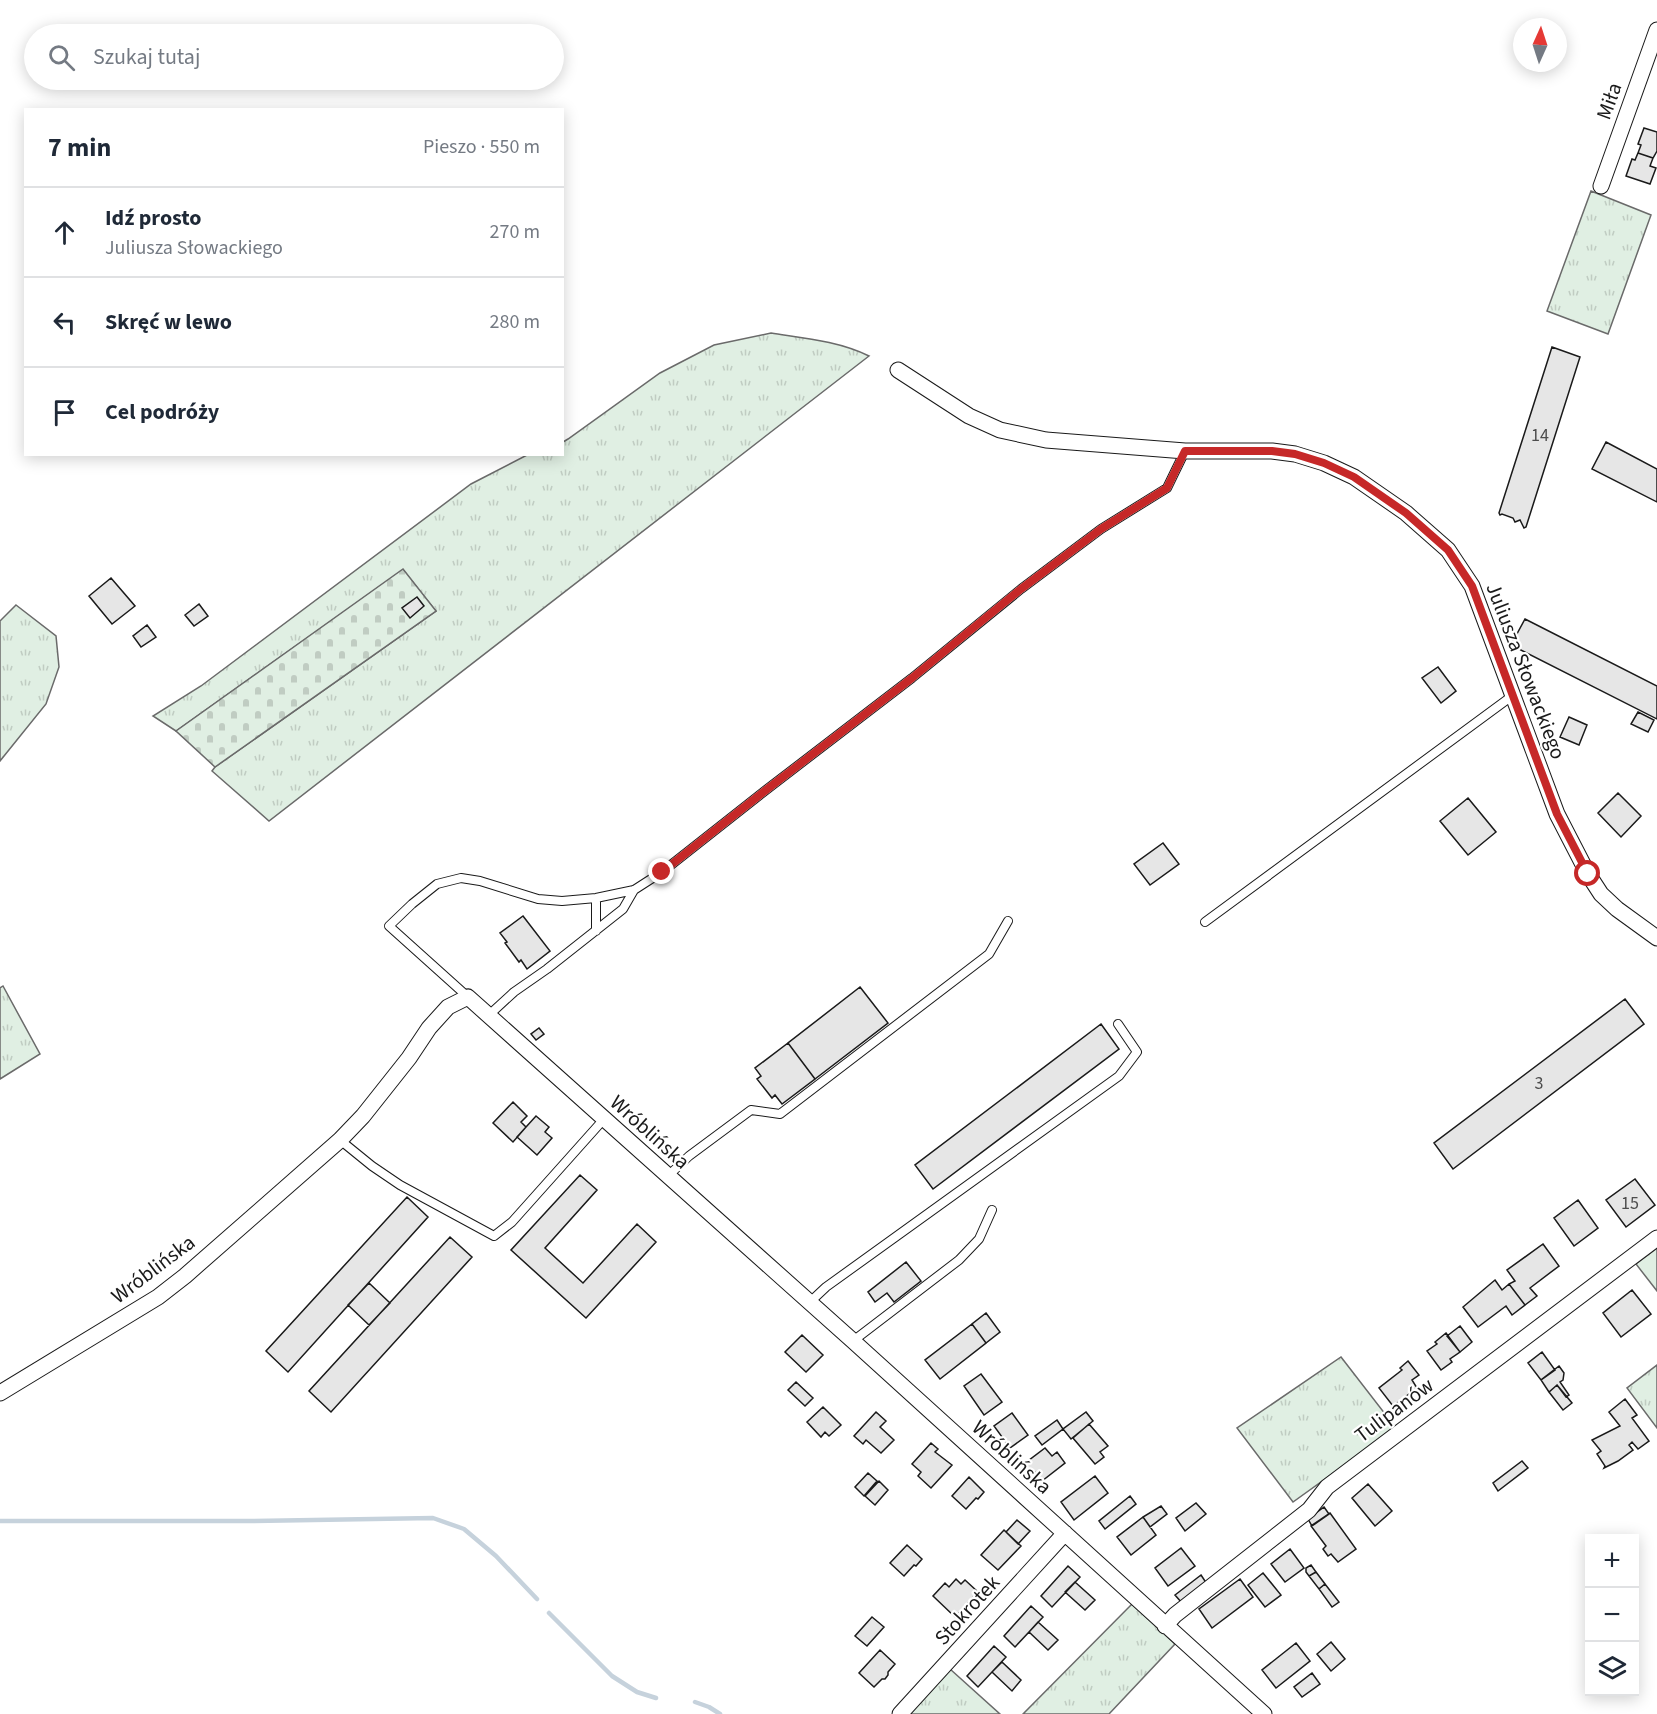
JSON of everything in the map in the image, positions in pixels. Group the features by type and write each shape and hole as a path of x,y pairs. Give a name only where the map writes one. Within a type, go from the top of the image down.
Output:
{"street":[{"name":"Miła","path":"1601,186 1657,30"},
{"name":"Juliusza Słowackiego","path":"898,370 969,416 1000,430 1046,440 1185,451 1272,451 1295,454 1324,463 1354,477 1406,513 1448,550 1472,586 1557,814 1588,874 1601,894 1617,909 1657,938"},
{"name":"Wróblińska","path":"0,1393 158,1297 185,1276 340,1140 363,1116 409,1058 429,1028 448,1007 468,997 853,1341 1264,1714"},
{"name":"Tulipanów","path":"1165,1626 1175,1615 1309,1510 1327,1487 1657,1238"},
{"name":"Stokrotek","path":"900,1714 1065,1533"}],"lane":[{"path":"468,997 388,926 437,884 461,878 480,880 538,899 562,901 596,898 634,890 662,872 912,678 1030,582 1101,529 1167,488 1185,451"},
{"path":"1205,922 1512,696"},
{"path":"489,1015 514,992 596,932 623,909 634,890"},
{"path":"596,898 596,932"},
{"path":"668,1176 689,1156 751,1110 780,1114 990,954 1008,921"},
{"path":"809,1303 825,1287 1119,1076 1137,1052 1118,1024"},
{"path":"340,1140 400,1185 494,1236 512,1222 604,1119"},
{"path":"853,1341 959,1260 979,1239 992,1210"}],"green space":[{"path":"1591,191 1651,215 1608,334 1547,311"},
{"path":"771,333 833,343 869,356 269,821 212,771 436,611 403,570 176,731 153,716 201,686 471,484 525,456 564,456 564,441 660,373 714,345"},
{"path":"403,569 436,611 215,767 176,731"},
{"path":"16,605 56,636 59,667 46,704 0,761 0,621"},
{"path":"3,986 40,1054 0,1079 0,988"},
{"path":"1657,1248 1657,1291 1636,1264"},
{"path":"1341,1357 1396,1428 1293,1502 1237,1428"},
{"path":"1657,1365 1657,1428 1627,1388"},
{"path":"1132,1604 1175,1644 1109,1714 1023,1714"},
{"path":"950,1669 1000,1714 910,1714"}],"building":[{"path":"1644,128 1657,132 1657,151 1653,158 1638,153 1641,145 1638,144"},
{"path":"1638,153 1653,158 1650,166 1656,168 1650,184 1626,176 1632,159 1635,160"},
{"path":"1552,347 1580,357 1524,528 1520,520 1515,522 1513,518 1499,513"},
{"path":"1606,442 1657,469 1657,502 1592,469"},
{"path":"111,578 135,606 112,624 89,596"},
{"path":"417,597 424,606 410,618 402,608"},
{"path":"199,604 208,616 194,626 185,615"},
{"path":"1525,619 1657,686 1657,719 1511,645"},
{"path":"147,625 156,637 141,647 133,636"},
{"path":"1438,667 1456,691 1441,703 1422,678"},
{"path":"1638,712 1654,720 1648,732 1631,724"},
{"path":"1569,717 1587,725 1579,745 1560,737"},
{"path":"1618,793 1641,816 1621,837 1598,813"},
{"path":"1468,798 1496,832 1468,855 1440,821"},
{"path":"1163,843 1179,864 1150,885 1134,864"},
{"path":"523,916 550,951 527,969 521,960 519,962 500,933"},
{"path":"860,987 888,1023 815,1079 788,1043"},
{"path":"1625,999 1644,1024 1453,1169 1434,1143"},
{"path":"1101,1024 1119,1049 933,1189 915,1165"},
{"path":"539,1028 544,1034 536,1040 531,1034"},
{"path":"788,1043 815,1079 782,1104 775,1095 772,1098 757,1079 761,1076 755,1068"},
{"path":"513,1102 527,1116 521,1122 526,1127 513,1142 493,1123"},
{"path":"536,1116 549,1127 545,1132 552,1138 537,1155 517,1137"},
{"path":"580,1175 597,1190 545,1248 583,1283 637,1224 656,1242 586,1318 511,1250"},
{"path":"1635,1179 1655,1205 1626,1227 1606,1200"},
{"path":"407,1197 428,1217 288,1372 266,1351"},
{"path":"1578,1200 1598,1228 1574,1246 1554,1218"},
{"path":"450,1237 472,1257 331,1412 309,1391"},
{"path":"1543,1244 1559,1266 1530,1288 1537,1296 1525,1305 1509,1284 1515,1281 1507,1270"},
{"path":"906,1262 921,1281 894,1302 887,1293 875,1302 868,1292"},
{"path":"1495,1280 1502,1290 1509,1284 1525,1305 1512,1315 1506,1306 1478,1327 1463,1307"},
{"path":"369,1283 390,1303 369,1325 348,1305"},
{"path":"1632,1290 1651,1314 1621,1337 1603,1313"},
{"path":"986,1313 1000,1332 986,1343 972,1324"},
{"path":"972,1324 986,1343 940,1379 925,1360"},
{"path":"1460,1326 1472,1342 1460,1352 1447,1336"},
{"path":"1446,1333 1460,1352 1441,1370 1427,1351"},
{"path":"802,1335 823,1355 806,1372 785,1352"},
{"path":"1542,1352 1555,1370 1541,1380 1528,1363"},
{"path":"1408,1361 1419,1375 1412,1380 1417,1388 1393,1406 1379,1388 1402,1370 1400,1368"},
{"path":"1559,1366 1564,1373 1563,1380 1560,1382 1569,1395 1566,1397 1557,1385 1549,1392 1541,1380"},
{"path":"981,1374 1002,1402 984,1415 964,1386"},
{"path":"796,1382 813,1398 805,1406 788,1390"},
{"path":"1557,1385 1572,1403 1563,1410 1549,1392"},
{"path":"1625,1399 1637,1415 1632,1418 1649,1441 1638,1449 1632,1442 1629,1445 1633,1450 1604,1468 1597,1454 1601,1451 1592,1440 1620,1426 1609,1412"},
{"path":"823,1407 841,1425 829,1436 825,1432 821,1437 807,1422"},
{"path":"876,1412 886,1421 880,1427 894,1440 881,1453 866,1440 863,1444 854,1436"},
{"path":"1086,1412 1093,1421 1071,1439 1063,1429"},
{"path":"1012,1413 1028,1435 1010,1448 994,1426"},
{"path":"1057,1420 1063,1429 1042,1445 1035,1436"},
{"path":"1089,1424 1108,1446 1100,1452 1104,1457 1095,1464 1073,1438"},
{"path":"931,1443 938,1449 935,1452 952,1465 931,1488 918,1476 921,1472 912,1464"},
{"path":"1045,1448 1052,1456 1057,1452 1065,1463 1042,1481 1024,1464"},
{"path":"1522,1461 1528,1468 1498,1491 1493,1483"},
{"path":"868,1473 877,1481 864,1496 855,1487"},
{"path":"1095,1476 1108,1493 1074,1520 1061,1502"},
{"path":"969,1477 984,1492 966,1509 952,1496"},
{"path":"879,1481 888,1490 875,1505 865,1496"},
{"path":"1368,1484 1392,1511 1375,1526 1352,1498"},
{"path":"1130,1496 1136,1504 1105,1529 1099,1521"},
{"path":"1196,1503 1206,1514 1185,1531 1176,1518"},
{"path":"1161,1506 1167,1514 1150,1527 1143,1517"},
{"path":"1324,1507 1329,1514 1312,1526 1308,1519"},
{"path":"1330,1513 1356,1549 1338,1562 1331,1554 1328,1556 1323,1549 1326,1546 1311,1526"},
{"path":"1143,1517 1156,1535 1131,1555 1117,1537"},
{"path":"1017,1520 1030,1531 1018,1544 1006,1532"},
{"path":"1004,1530 1021,1546 998,1570 981,1555"},
{"path":"907,1545 922,1559 904,1576 890,1563"},
{"path":"1181,1548 1195,1566 1168,1586 1155,1568"},
{"path":"1290,1549 1304,1568 1285,1582 1271,1564"},
{"path":"1311,1565 1316,1572 1309,1576 1306,1568"},
{"path":"1068,1566 1080,1577 1052,1607 1041,1596"},
{"path":"1316,1572 1325,1584 1319,1589 1309,1576"},
{"path":"1263,1573 1281,1595 1265,1607 1248,1585"},
{"path":"1201,1575 1207,1584 1182,1603 1175,1595"},
{"path":"956,1579 961,1584 965,1580 978,1592 955,1617 933,1596 945,1583 949,1587"},
{"path":"1240,1579 1253,1597 1212,1628 1199,1609"},
{"path":"1075,1582 1095,1600 1085,1610 1065,1592"},
{"path":"1325,1584 1339,1602 1332,1607 1319,1589"},
{"path":"1031,1606 1043,1617 1015,1647 1004,1636"},
{"path":"872,1617 884,1627 867,1646 855,1636"},
{"path":"1038,1622 1058,1640 1048,1650 1029,1632"},
{"path":"1331,1642 1345,1659 1331,1671 1317,1654"},
{"path":"1296,1643 1310,1661 1276,1688 1262,1670"},
{"path":"994,1646 1006,1657 978,1687 967,1676"},
{"path":"880,1650 895,1664 885,1679 874,1687 859,1673"},
{"path":"1002,1662 1021,1680 1012,1691 992,1672"},
{"path":"1312,1673 1320,1684 1302,1697 1294,1687"}],"waterway":[{"path":"0,1521 433,1518 464,1529 496,1556 537,1599"},
{"path":"549,1613 612,1676 637,1692 656,1698"},
{"path":"695,1702 720,1714"}],"route":[{"path":"662,872 912,678 1021,589 1101,529 1167,488 1185,451 1272,451 1295,454 1324,463 1354,477 1406,513 1448,550 1472,586 1557,814 1588,874"}]}
